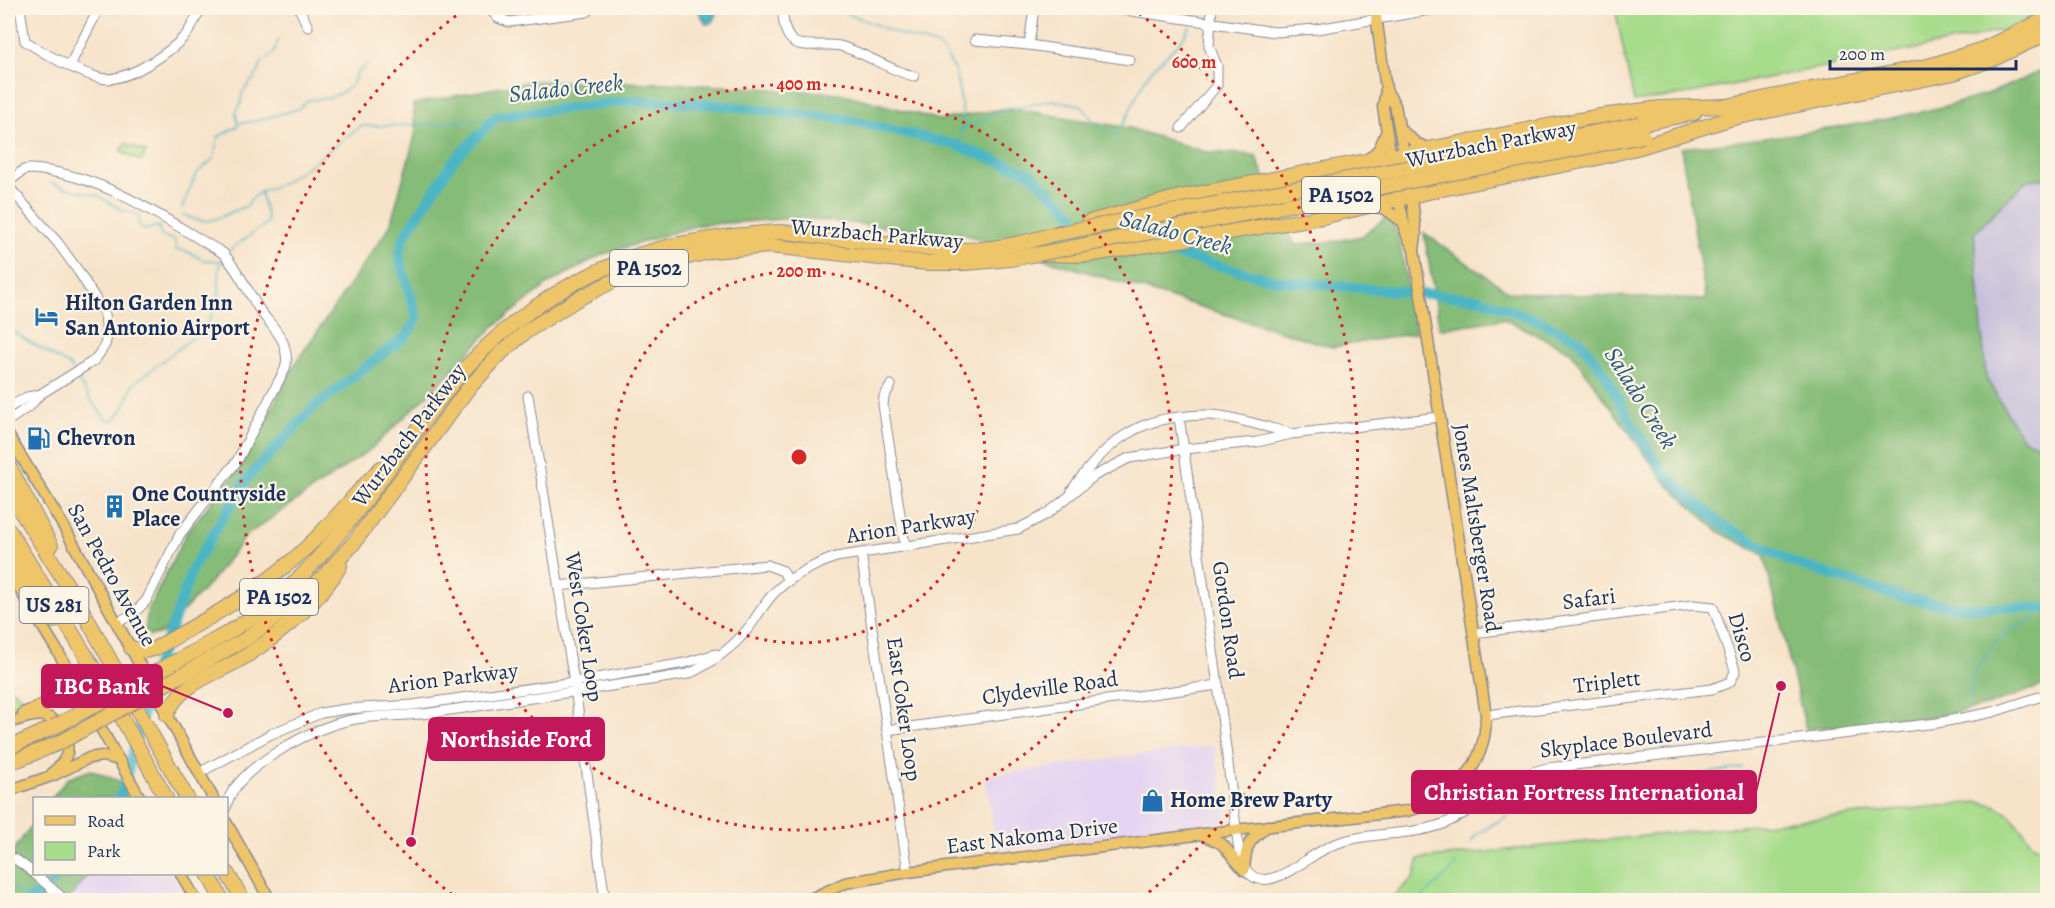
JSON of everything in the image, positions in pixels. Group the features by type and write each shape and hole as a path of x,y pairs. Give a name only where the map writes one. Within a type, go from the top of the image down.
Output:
{"highway":[{"name":"Wurzbach Parkway","path":"1730,112 1932,65 1983,49 2048,18"},
{"name":"Wurzbach Parkway","path":"14,761 61,742 246,639 288,608 353,544 466,390 501,353 527,331 576,300 619,278 712,251 770,246 927,263 966,263 1011,259 1730,112 1954,73 1991,60 2046,34"},
{"path":"1049,236 1089,222 1180,197 1605,116 1660,108 1730,112"},
{"path":"1038,254 1087,255 1322,217 1437,190 1603,156 1682,135 1730,112"},
{"name":"Wurzbach Parkway","path":"11,743 54,727 222,636 262,610 293,584 323,553 375,480 416,432 457,378 487,348 525,315 584,277 618,262 682,242 781,232 955,250 993,247 1641,130"},
{"path":"1430,149 1422,166 1425,182 1437,190"},
{"path":"8,464 48,538 65,582"},
{"path":"131,648 145,651 154,649 266,582 307,548 375,480"},
{"name":"US 281","path":"8,491 65,582 186,797"},
{"name":"US 281","path":"8,529 101,680 164,795"},
{"path":"167,715 174,701 184,690 243,658 304,612 331,582 353,544"},
{"path":"8,554 86,670 101,680"},
{"path":"228,874 243,900"},
{"path":"209,875 222,900"}],"main road":[{"name":"Jones Maltsberger Road","path":"1376,13 1386,90 1383,107 1391,158 1414,217 1414,250 1486,716 1485,736 1476,761 1466,778 1442,798"},
{"name":"Jones Maltsberger Road","path":"1386,90 1395,105 1406,155 1403,222 1414,250"},
{"path":"1364,163 1379,149 1387,130"},
{"path":"1401,130 1416,143 1430,149"},
{"path":"1414,217 1426,199 1437,190"},
{"path":"1372,206 1385,209 1403,222"},
{"name":"San Pedro Avenue","path":"8,435 117,622 212,797"},
{"path":"8,570 69,671 139,797"},
{"path":"8,720 53,699 62,690 69,671"},
{"path":"8,720 39,715 51,718 59,726 67,743 67,754 61,764 46,777"},
{"path":"8,791 93,757 102,756 119,760"},
{"name":"East Nakoma Drive","path":"808,900 845,883 908,872 1201,834 1407,811 1424,807 1442,798"},
{"path":"228,826 270,900"},
{"path":"1244,870 1246,848 1251,840 1267,826"},
{"path":"1201,834 1222,844 1244,870"},
{"path":"182,875 196,900"}],"street":[{"path":"20,8 25,41 40,51 99,78 123,75 161,56 184,37 201,8"},
{"path":"70,65 99,8"},
{"path":"299,8 308,27"},
{"path":"489,8 498,18 509,22 587,12"},
{"path":"782,8 786,32 798,45 838,46 892,69 915,76"},
{"path":"1029,45 1034,8"},
{"path":"1111,8 1253,30 1288,32 1317,29 1376,13 1442,8"},
{"path":"1181,128 1217,85 1217,66 1209,46 1212,8"},
{"path":"975,40 1029,45 1130,60"},
{"path":"8,408 27,397 39,395 95,360 105,345 107,336 105,314 67,255 8,184 24,170 65,175 106,187 126,196 223,253 231,262 260,311 281,338 286,353 285,369 237,460 180,534 142,607 117,622"},
{"path":"891,385 884,397 883,405 905,546"},
{"path":"8,421 31,405 39,395"},
{"name":"West Coker Loop","path":"528,396 605,900"},
{"name":"Arion Parkway","path":"1064,502 1094,460 1114,441 1145,423 1201,414 1221,416 1291,434"},
{"name":"Gordon Road","path":"1179,417 1218,685 1236,830"},
{"name":"Arion Parkway","path":"228,804 235,788 262,762 294,741 336,723 574,687 688,674 704,666 740,637 775,592 788,580 818,564 836,557 1018,529 1037,521 1064,502 1094,476 1115,464 1144,455 1184,449 1257,442 1291,434 1440,417"},
{"name":"East Coker Loop","path":"861,553 908,872"},
{"path":"558,586 767,565 783,571 788,580"},
{"name":"Safari","path":"1474,633 1693,605 1709,606"},
{"name":"Disco","path":"1709,606 1713,607 1734,667 1735,672 1730,682"},
{"name":"Triplett","path":"1486,716 1712,689 1730,682"},
{"name":"Clydeville Road","path":"887,730 1218,685"},
{"name":"Skyplace Boulevard","path":"1244,870 1261,883 1276,882 1316,853 1335,844 1351,839 1418,831 1443,824 1466,813 1519,777 1548,768 1936,723 1993,712 2048,694"},
{"name":"Arion Parkway","path":"199,773 287,727 321,714 346,709 434,707"},
{"path":"287,727 294,741"},
{"path":"1236,830 1244,870"},
{"path":"8,856 33,872"},
{"path":"37,875 65,900"}],"shaded area":[{"path":"2047,178 2047,449 2022,439 1986,378 1974,233 2028,180"},
{"path":"1214,745 1228,822 997,851 985,776"},
{"path":"88,875 173,875 188,900 68,900"}],"green space":[{"path":"1615,8 2047,8 2014,27 1976,37 1634,102"},
{"path":"2047,67 2047,178 2027,180 1974,233 1986,378 2022,438 2047,449 2047,684 1989,705 1936,717 1806,729 1764,555 1719,532 1665,482 1570,351 1504,319 1440,329 1424,233 1509,292 1706,300 1681,148 1835,128 1928,110 1989,93"},
{"path":"531,81 668,83 840,93 939,120 1009,108 1129,128 1206,152 1255,155 1294,244 1331,242 1362,236 1387,217 1398,233 1416,333 1332,347 966,235 799,218 698,225 601,255 548,284 492,328 436,387 371,449 247,535 209,584 162,633 150,636 145,630 148,610 187,532 242,465 295,364 390,226 416,132 413,104"},
{"path":"125,143 146,152 141,161 121,152"},
{"path":"8,685 28,703 8,709"},
{"path":"91,770 119,781 127,797 53,797 67,779"},
{"path":"1979,802 2004,810 2037,847 2047,852 2047,899 1389,900 1414,877 1419,859"},
{"path":"33,823 33,875 88,875 68,900 8,900 8,858"}],"water":[{"path":"694,8 717,8 717,13 713,21 706,24 698,10"}],"waterway":[{"path":"797,8 837,9 898,34 936,45 944,52 953,67 958,83 964,125 961,130 959,147"},
{"path":"1193,15 1195,8"},
{"path":"961,130 997,113 1052,100 1080,105 1099,127 1116,135 1150,72 1177,45 1190,26"},
{"path":"182,208 196,174 214,158 218,137 238,126 236,112 241,103 242,93 258,73 262,62 273,54 279,39"},
{"path":"239,123 256,121 298,109 308,100 329,98 343,92 353,83 357,73 367,65"},
{"name":"Salado Creek","path":"119,797 122,793 155,668 192,569 246,480 313,408 406,336 417,318 399,257 404,237 453,161 497,116 630,101 706,104 845,119 952,144 1030,173 1074,215"},
{"path":"230,250 267,223 260,192 279,185 310,165 361,126 432,125 497,116"},
{"path":"52,183 97,195 120,209 139,215 138,223 144,230 159,226 160,234 175,240 176,250 186,251 204,260 222,261 219,268 219,300 205,328 133,384 124,407 113,421 107,420 76,377"},
{"path":"183,214 201,221 217,219 248,206 249,201 260,192"},
{"name":"Salado Creek","path":"1147,247 1274,280 1481,299 1534,319 1578,339 1603,370 1630,421 1663,472 1722,525 1791,562 1899,597 1956,607 2048,608"},
{"path":"8,329 70,366 72,370"},
{"path":"1970,705 1973,677 1989,650 2011,629 2034,619 2044,608"},
{"path":"1471,842 1477,834 1539,797 1743,768"},
{"path":"1419,900 1457,863"},
{"name":"Salado Creek","path":"52,883 58,875"},
{"path":"8,886 31,899"},
{"name":"Salado Creek","path":"29,900 44,891"}],"place":[{"name":"Hilton Garden Inn San Antonio Airport","path":"47,316"},
{"name":"Chevron","path":"39,438"},
{"name":"One Countryside Place","path":"114,507"},
{"name":"Christian Fortress International","path":"1781,686"},
{"name":"IBC Bank","path":"228,713"},
{"name":"Home Brew Party","path":"1152,800"},
{"name":"Northside Ford","path":"411,842"}]}
